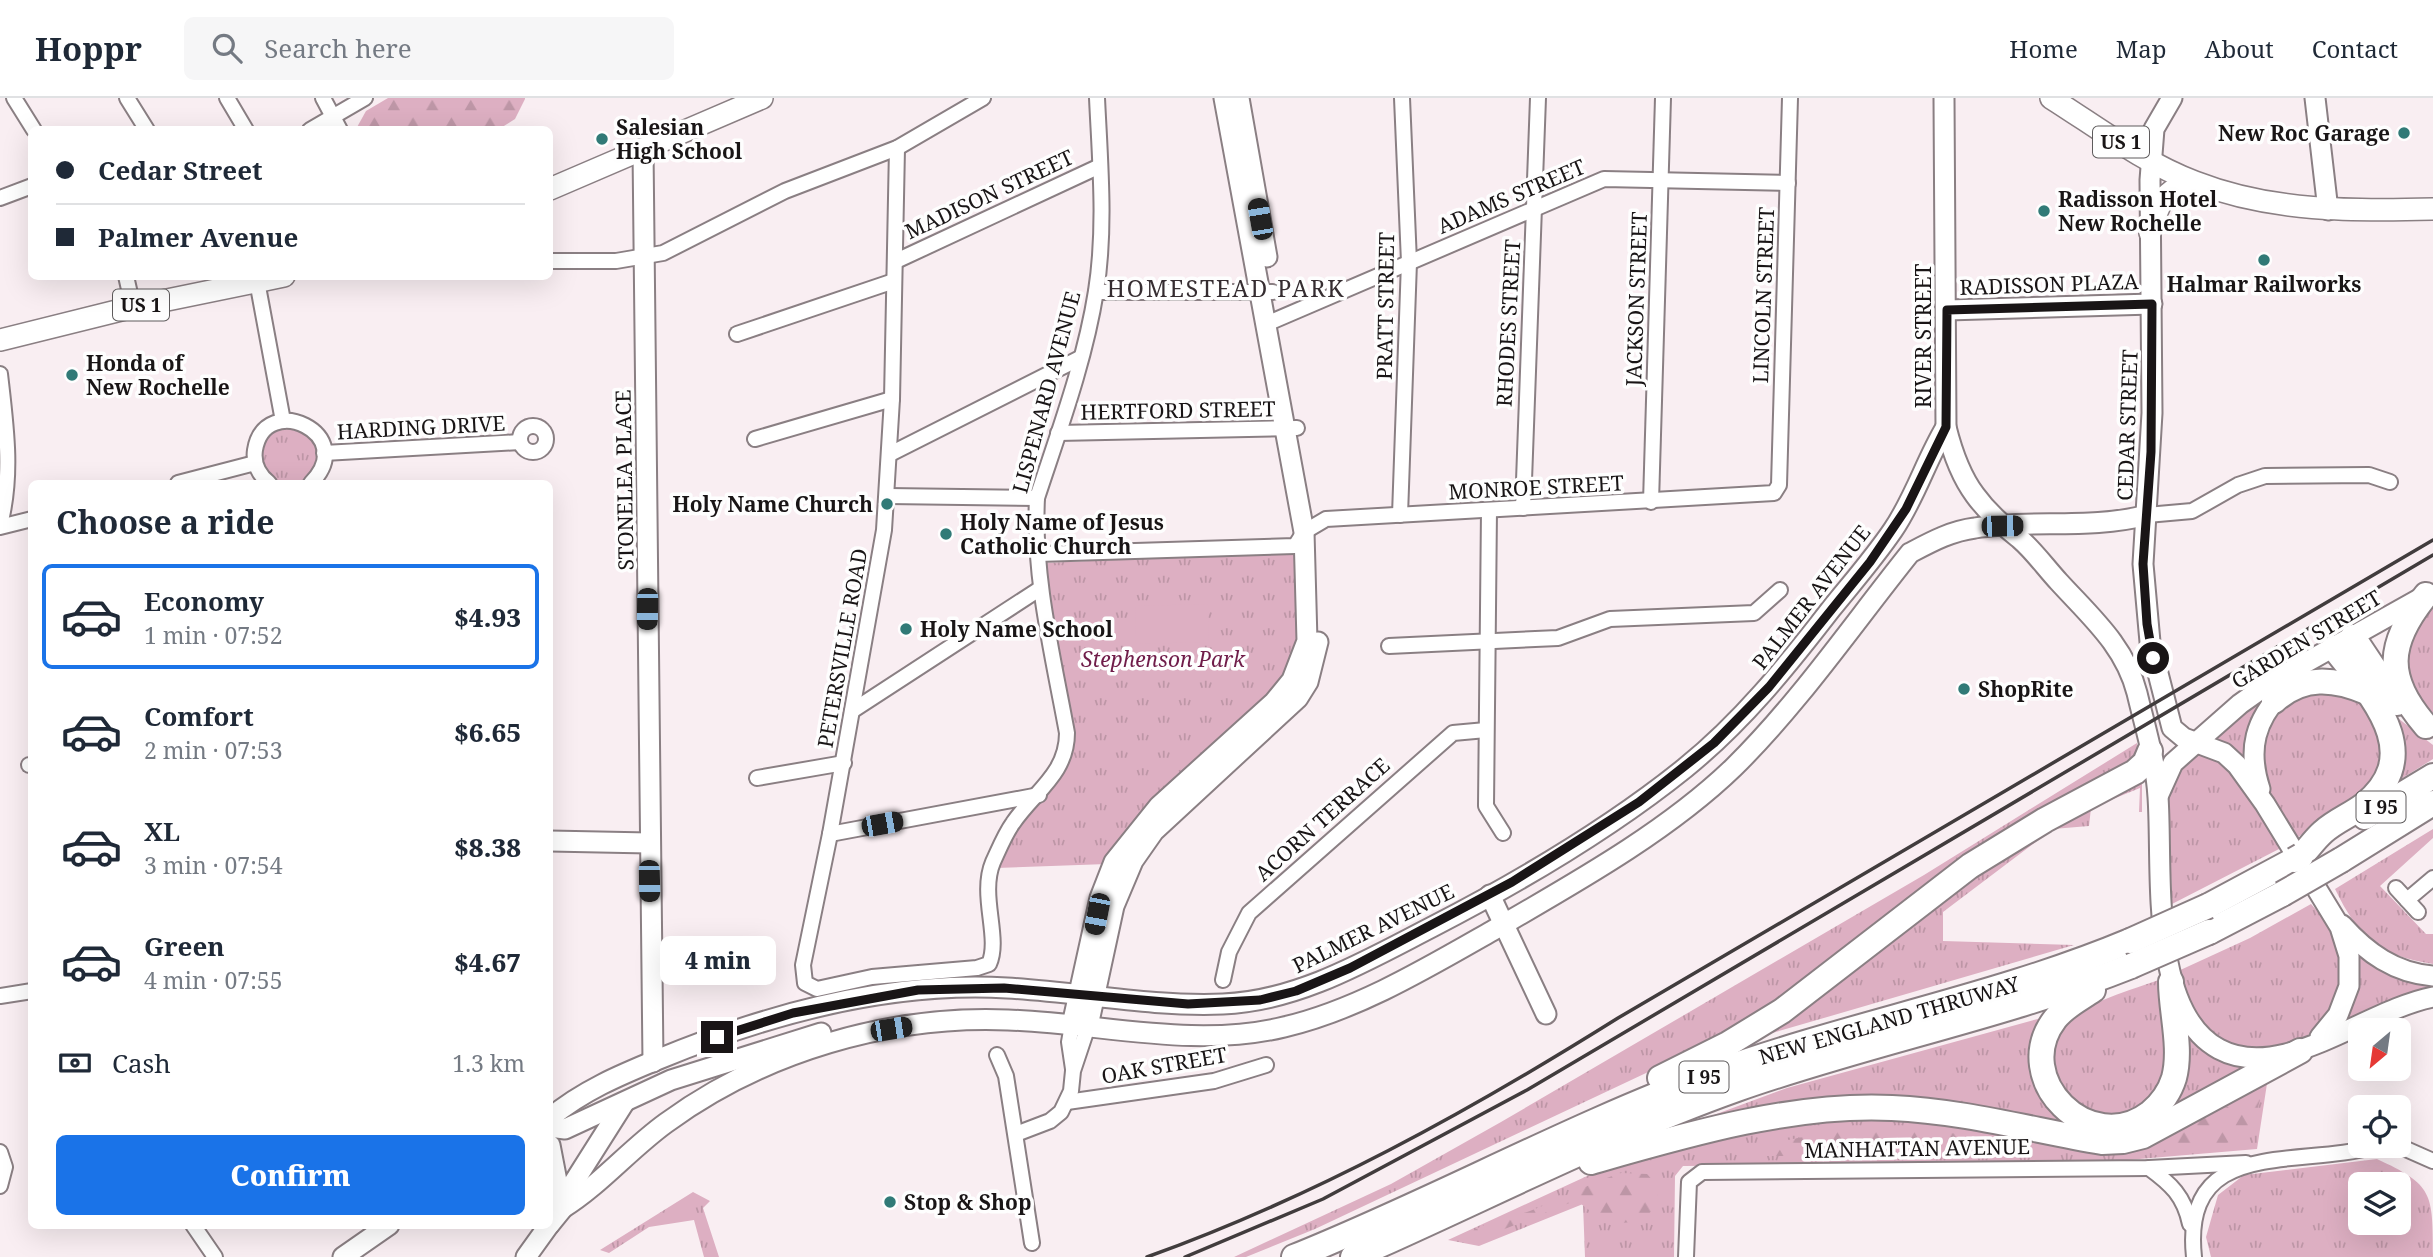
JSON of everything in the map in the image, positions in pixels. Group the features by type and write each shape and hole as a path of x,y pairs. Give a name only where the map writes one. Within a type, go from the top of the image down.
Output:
{"highway":[{"path":"2429,593 2400,631 2395,660 2401,689 2430,728"},
{"path":"2331,843 2378,791 2389,773 2393,751 2389,727 2368,693 2334,648"},
{"path":"2334,648 2430,728"},
{"path":"2274,701 2293,688 2317,681 2339,682 2368,693"},
{"path":"1514,1158 1570,1121 1707,1055 1782,1012 1970,866 2045,820 2135,772 2145,763 2150,751"},
{"name":"NEW ENGLAND THRUWAY","path":"1294,1257 1642,1101 1753,1059 2003,987 2208,932 2331,843 2433,776"},
{"name":"NEW ENGLAND THRUWAY","path":"1353,1257 1622,1134 1735,1090 1810,1065 2041,999 2131,953 2208,906 2275,885 2301,856 2433,803"},
{"path":"2131,953 2061,1012 2044,1042 2042,1066 2050,1091 2062,1108 2082,1121 2103,1127 2129,1124 2152,1111 2165,1096 2176,1065 2171,982"},
{"path":"1513,1184 1692,1136 1790,1114 1840,1108 1918,1110 2102,1142 2123,1142 2152,1131 2302,1050"}],"main road":[{"path":"553,188 762,98"},
{"name":"US 1","path":"2051,98 2151,161 2193,182 2269,203 2328,210 2433,209"},
{"path":"2150,233 2164,195 2181,184 2193,182"},
{"name":"US 1","path":"0,340 246,280"}],"street":[{"path":"14,98 32,126"},
{"path":"127,98 144,126"},
{"path":"227,98 244,126"},
{"path":"323,98 336,123 365,98"},
{"path":"553,261 643,258 663,253 785,191 897,148 983,98"},
{"name":"LISPENARD AVENUE","path":"804,983 817,989 872,977 977,968 989,964 993,952 987,906 992,865 1013,823 1039,796 1060,768 1068,740 1041,588 1037,498 1080,358 1096,292 1101,243 1097,98"},
{"path":"1016,1134 1055,1118 1067,1102 1073,1071 1069,1042 1080,1026 1088,994 1100,898 1114,862 1159,806 1274,702 1292,680 1307,641 1310,529 1272,322 1224,98"},
{"path":"1239,98 1266,292"},
{"name":"PRATT STREET","path":"1400,515 1409,262 1402,98"},
{"name":"RHODES STREET","path":"1523,508 1538,98"},
{"name":"JACKSON STREET","path":"1651,502 1663,98"},
{"name":"LINCOLN STREET","path":"1774,493 1779,485 1790,98"},
{"name":"RIVER STREET","path":"1944,98 1946,427 1955,457 1968,485 2002,526 2021,540 2118,647 2136,691 2158,798"},
{"name":"CEDAR STREET","path":"2172,98 2154,129 2151,161 2152,413 2144,582 2153,658 2170,724 2177,734 2219,750 2232,760 2265,804"},
{"path":"2315,98 2328,210"},
{"name":"PETERSVILLE ROAD","path":"804,983 803,965 844,762 888,496 897,148"},
{"name":"STONELEA PLACE","path":"643,149 653,1062"},
{"name":"MADISON STREET","path":"896,261 1100,166"},
{"name":"ADAMS STREET","path":"1272,322 1604,179 1788,183"},
{"path":"0,198 28,188"},
{"path":"126,280 133,307"},
{"path":"254,280 282,421"},
{"path":"737,334 894,281"},
{"path":"1096,292 1266,292"},
{"name":"RADISSON PLAZA","path":"1947,310 2152,304"},
{"path":"890,454 1080,358"},
{"path":"0,374 9,460 6,499 0,526 28,520"},
{"path":"755,439 892,399"},
{"path":"267,480 256,464 257,441 263,432 282,421 302,423 318,435 324,453 319,475 314,480"},
{"name":"PALMER AVENUE","path":"553,1116 568,1103 653,1062 793,1013 893,994 962,987 1211,1004 1272,997 1296,991 1364,961 1489,895 1654,791 1685,768 1743,715 1795,655 1894,530 1946,427"},
{"name":"HERTFORD STREET","path":"1058,433 1291,429"},
{"name":"HARDING DRIVE","path":"324,453 520,442"},
{"path":"190,480 256,464"},
{"path":"553,1127 565,1129 671,1080 792,1041 849,1026 1006,1020 1203,1036 1245,1035 1321,1017 1503,924 1654,829 1732,768 1760,739 1910,553 1955,532 2002,526 2114,524 2147,515 2192,511 2238,485 2265,476 2369,475 2390,482"},
{"name":"MONROE STREET","path":"1038,554 1295,545 1310,529 1326,519 1774,493"},
{"path":"888,496 1037,498"},
{"path":"1489,510 1486,806 1503,833"},
{"path":"852,710 1041,588"},
{"path":"1389,646 1567,637 1598,621 1610,619 1754,613 1780,590"},
{"name":"GARDEN STREET","path":"2158,798 2169,768 2195,742 2271,682 2429,593"},
{"path":"2302,1050 2332,1024 2343,1006 2349,986 2349,956 2334,917 2265,804 2252,750 2258,725 2274,701 2334,648"},
{"name":"ACORN TERRACE","path":"1223,980 1229,952 1239,930 1250,913 1275,888 1453,733 1486,730"},
{"path":"757,778 844,762"},
{"path":"830,834 1039,796"},
{"path":"2158,798 2159,870 2171,982 2189,1023 2217,1048 2236,1056 2256,1059 2302,1050 2385,1010 2433,997"},
{"path":"553,841 649,843"},
{"path":"2407,900 2433,878"},
{"path":"2396,888 2418,912"},
{"path":"1489,895 1546,1014"},
{"path":"2334,917 2357,942 2381,960 2401,970 2433,976"},
{"path":"0,996 28,992"},
{"path":"562,1209 583,1196 640,1142 671,1119 739,1079 814,1047 929,1023"},
{"path":"997,1055 1006,1076 1032,1243"},
{"path":"553,1220 562,1209 573,1182 653,1062"},
{"name":"OAK STREET","path":"1067,1102 1214,1081 1266,1065"},
{"path":"2411,1151 2433,1161"},
{"path":"0,1152 5,1167 0,1186"},
{"name":"MANHATTAN AVENUE","path":"1686,1257 1689,1182 1702,1172 2150,1168 2246,1163 2348,1152"},
{"path":"553,1161 562,1209"},
{"path":"2191,1231 2196,1207 2206,1190 2220,1177 2246,1163"},
{"path":"2150,1168 2176,1188 2186,1207 2194,1257"},
{"path":"195,1229 215,1257"},
{"path":"526,1257 546,1229"},
{"path":"343,1257 369,1231"}],"green space":[{"path":"388,98 525,98 515,119 504,126 358,126 366,111"},
{"path":"287,425 314,437 320,456 306,480 274,480 268,475 258,450 268,433"},
{"name":"Stephenson Park","path":"1303,552 1303,632 1287,678 1107,864 996,868 1018,824 1069,758 1042,563"},
{"path":"1208,604 1209,642 1136,644 1135,606"},
{"path":"2433,606 2433,713 2411,691 2405,644"},
{"path":"2313,693 2343,697 2371,710 2383,733 2382,772 2352,804 2298,837 2264,778 2260,762 2261,746 2266,731 2277,716 2294,702"},
{"path":"2266,695 2246,758 2216,743 2212,737"},
{"path":"2399,719 2433,745 2433,759 2401,779 2397,772 2394,722"},
{"path":"2137,743 2137,759 1765,1011 1714,1041 1315,1229 1246,1257 1234,1257 1391,1184 1501,1122 1924,875"},
{"path":"2196,755 2212,759 2237,777 2257,804 2281,848 2172,904 2168,787 2172,777"},
{"path":"2142,779 2142,812 2139,812 2140,788 2091,808 2089,826 2053,829 1943,912 1943,941 2074,945 1769,1034 1766,1029 2001,855"},
{"path":"2433,829 2433,838 2380,886 2426,934 2433,934 2433,964 2398,955 2372,942 2353,920 2335,889"},
{"path":"2311,904 2332,929 2341,954 2339,988 2324,1021 2293,1043 2274,1048 2237,1046 2219,1039 2203,1028 2187,1009 2176,972 2250,938"},
{"path":"2357,952 2433,983 2433,991 2348,1020 2347,1019 2360,982"},
{"path":"2161,979 2166,1050 2159,1083 2150,1098 2128,1115 2101,1118 2090,1114 2053,1083 2055,1039 2061,1027 2072,1017 2100,1001"},
{"path":"2052,1015 2036,1045 2092,1134 1972,1111 1676,1129 1787,1088"},
{"path":"2183,1031 2215,1055 2253,1067 2177,1110 2173,1102"},
{"path":"2268,1077 2257,1149 2092,1163 1683,1166 1675,1176 1674,1257 1585,1257 1583,1204 1479,1246 1448,1240 1598,1171 1768,1125 1890,1114 2108,1151"},
{"path":"2255,1093 2260,1100 2254,1120 2249,1131 2241,1137 2204,1148 2154,1153 2152,1144"},
{"path":"1853,1127 1891,1132 1928,1129 2036,1147 2039,1152 2030,1157 1752,1156 1773,1143"},
{"path":"2377,1159 2402,1172 2348,1172 2348,1235 2411,1235 2411,1178 2426,1193 2430,1204 2433,1257 2211,1257 2206,1237 2218,1195 2244,1175"},
{"path":"1621,1173 1647,1174 1658,1186 1658,1205 1638,1220 1607,1220 1577,1200 1478,1239 1465,1237 1488,1223 1530,1211"},
{"path":"693,1192 710,1201 703,1208 719,1257 704,1257 694,1220 649,1227 609,1253 600,1250"}],"railway":[{"path":"1147,1257 1270,1208 1330,1180 1505,1087 2433,540"},
{"path":"1185,1257 1323,1199 1527,1090 2433,555"}],"place":[{"name":"New Roc Garage","path":"2404,133"},
{"name":"Salesian High School","path":"602,139"},
{"name":"Radisson Hotel New Rochelle","path":"2044,211"},
{"name":"Halmar Railworks","path":"2264,260"},
{"name":"Honda of New Rochelle","path":"72,375"},
{"name":"Holy Name Church","path":"887,504"},
{"name":"Holy Name of Jesus Catholic Church","path":"946,534"},
{"name":"Holy Name School","path":"906,629"},
{"name":"ShopRite","path":"1964,689"},
{"name":"Stop & Shop","path":"890,1202"}],"district":[{"name":"HOMESTEAD PARK","path":"1226,288"}],"route":[{"path":"717,1037 793,1013 856,1000 918,990 962,987 1080,993 1188,1004 1260,1000 1296,991 1350,968 1512,882 1639,802 1714,743 1769,687 1870,562 1906,509 1931,452 1946,427 1947,310 2152,304 2151,452 2143,564 2147,624 2153,658"}]}
